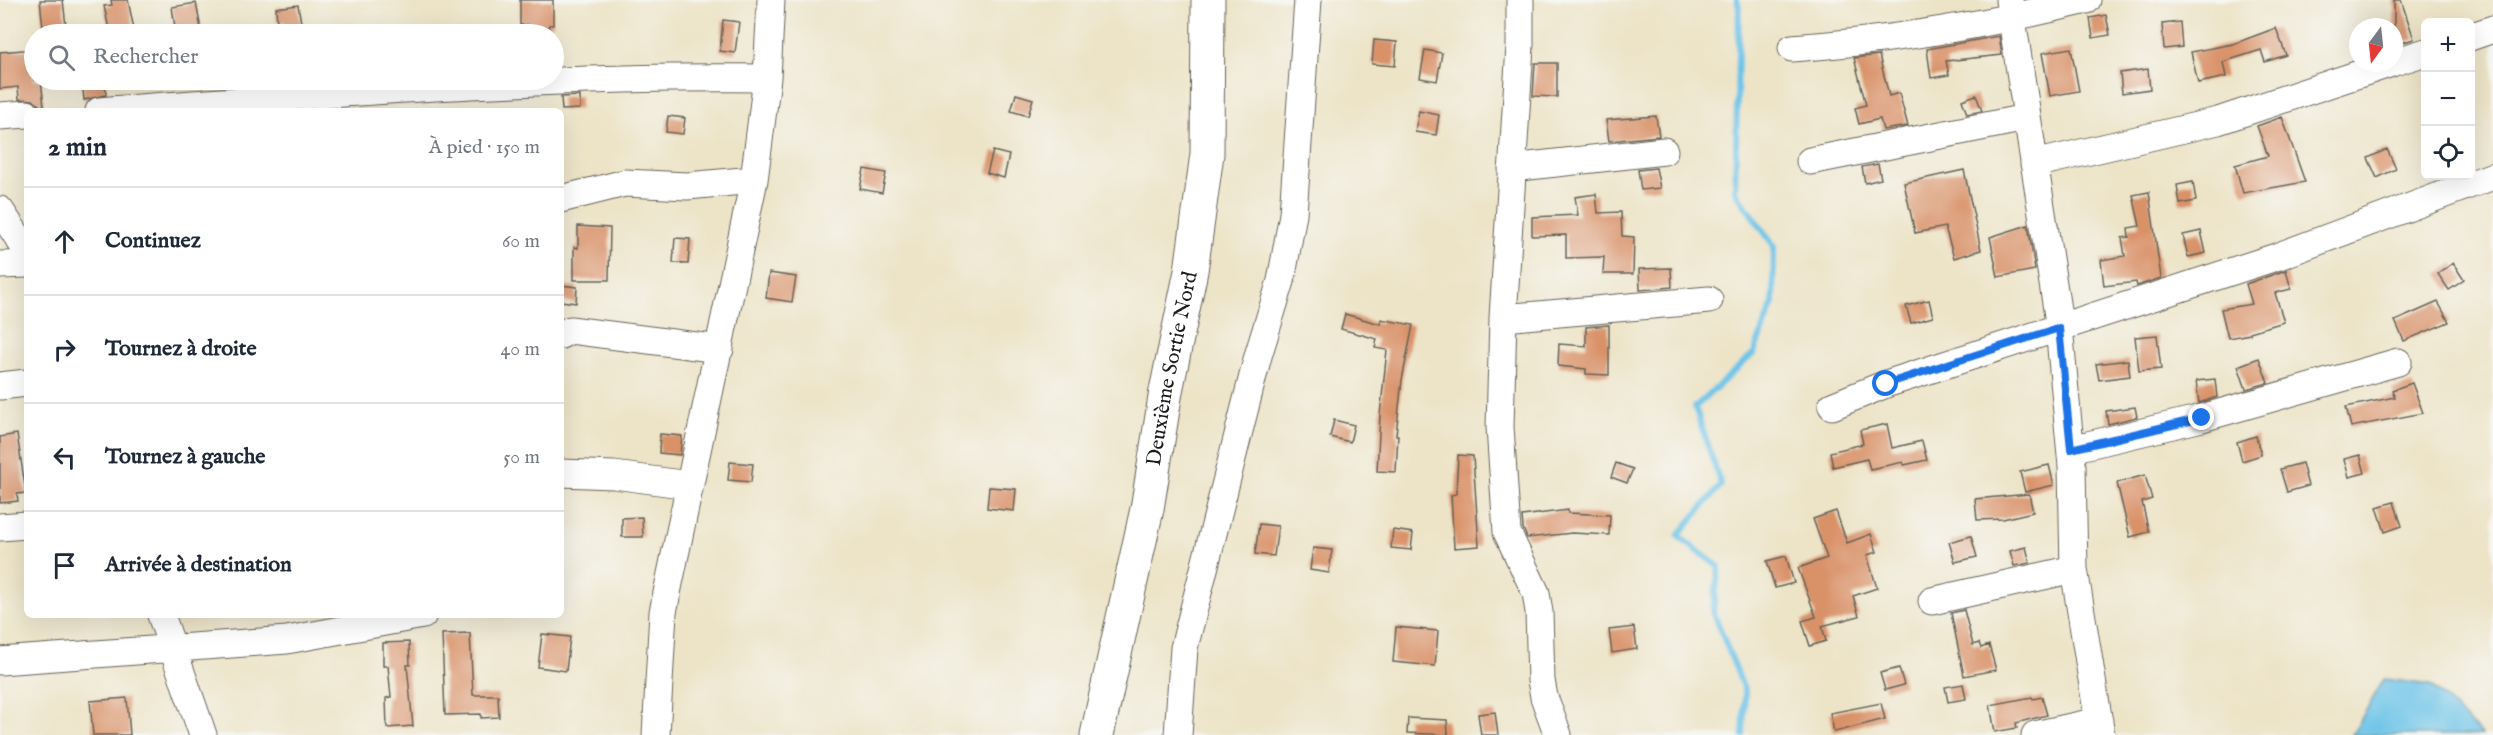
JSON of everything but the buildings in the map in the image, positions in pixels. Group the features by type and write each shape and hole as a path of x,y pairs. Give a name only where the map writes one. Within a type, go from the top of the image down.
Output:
{"main road":[{"name":"Deuxième Sortie Nord","path":"1097,735 1147,509 1166,391 1191,271 1207,154 1208,0"}],"street":[{"path":"656,735 663,612 754,180 767,78 771,0"},
{"path":"1178,735 1184,648 1258,356 1281,281 1293,214 1308,0"},
{"path":"1520,0 1520,46 1503,318 1500,427 1507,532 1536,593 1539,612 1541,680 1544,697 1558,735"},
{"path":"1792,48 1843,44 2011,9 2087,0"},
{"path":"2011,9 2059,328 2071,449 2074,569 2100,728 2035,735"},
{"path":"2475,35 2493,28"},
{"path":"2403,60 2421,54"},
{"path":"2034,164 2218,121 2366,72"},
{"path":"564,81 687,77 767,78"},
{"path":"142,108 400,90"},
{"path":"0,116 24,114"},
{"path":"1810,161 2026,118"},
{"path":"1512,168 1664,151"},
{"path":"1832,406 1886,384 2276,257 2493,176"},
{"path":"564,198 625,183 687,186 754,180"},
{"path":"0,210 24,246"},
{"path":"0,265 24,264"},
{"path":"1503,318 1709,300"},
{"path":"564,333 570,330 720,348"},
{"path":"2071,449 2202,418 2398,362"},
{"path":"0,386 24,383"},
{"path":"564,473 614,475 689,485"},
{"path":"0,527 24,525"},
{"path":"1932,601 2074,569"},
{"path":"162,618 203,735"},
{"path":"0,662 287,640 407,618"}],"water":[{"path":"2384,679 2431,685 2482,735 2352,735"}],"waterway":[{"path":"1737,0 1739,7 1735,191 1774,246 1773,303 1754,353 1695,407 1721,485 1678,536 1719,567 1713,611 1745,692 1743,735"}],"route":[{"path":"1886,384 2059,328 2071,449 2202,418"}]}
